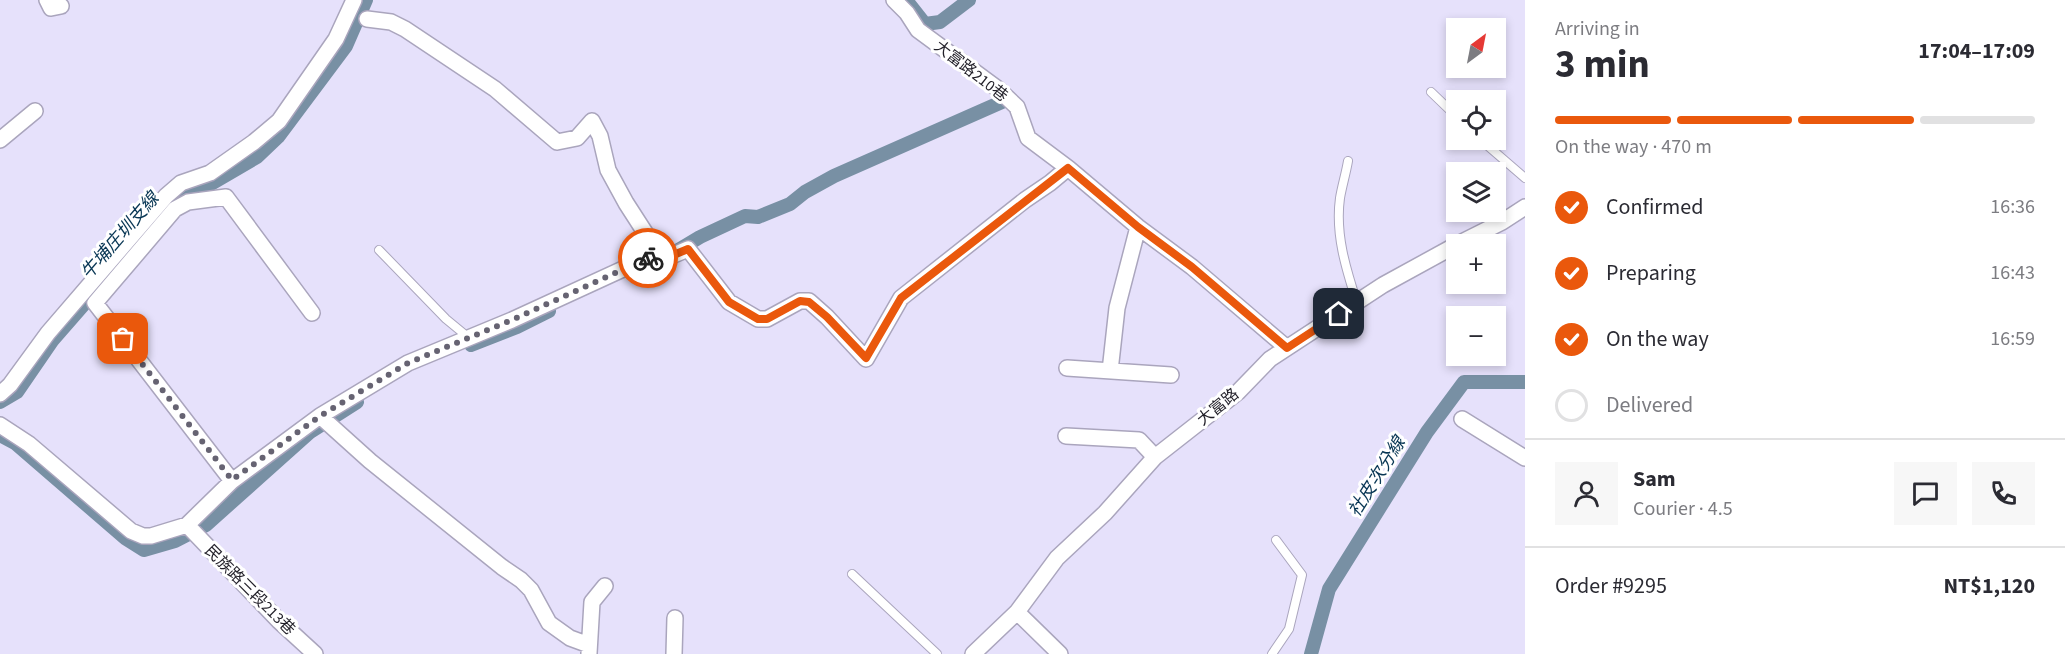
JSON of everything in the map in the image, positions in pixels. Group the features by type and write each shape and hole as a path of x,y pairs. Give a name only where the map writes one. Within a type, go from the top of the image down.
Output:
{"street":[{"path":"354,0 358,17"},
{"name":"大富路210巷","path":"894,0 907,13 918,30 1017,107 1028,138 1068,168 1138,227 1192,267 1287,348"},
{"path":"232,480 95,303 175,209 218,185 254,142 279,120 336,39 358,17"},
{"path":"358,17 391,22 405,29 495,89 557,142 577,138 592,121 600,136 608,170 655,248 657,257"},
{"path":"0,140 34,111"},
{"path":"0,425 29,444 132,531 143,536 151,536 187,525 232,480 320,416 408,363 512,320 647,258 664,259 688,249 729,302 758,319 767,319 800,301 809,302 827,317 866,358 901,298 1068,168"},
{"path":"0,394 48,333 166,196 181,183 218,185"},
{"path":"218,185 312,313"},
{"name":"大富路","path":"1479,234 1525,207"},
{"path":"1110,371 1117,308 1138,227"},
{"name":"大富路","path":"973,654 1017,612 1057,558 1105,513 1155,457 1238,392 1270,359 1392,280 1446,251"},
{"path":"1067,368 1172,375"},
{"path":"320,416 370,461 521,580 531,590 549,623 589,649 592,602 605,586"},
{"path":"1461,419 1525,458"},
{"path":"1066,436 1139,440 1155,457"},
{"name":"民族路三段213巷","path":"187,525 279,621 315,654"},
{"path":"1017,612 1060,654"},
{"path":"674,654 675,618"}],"lane":[{"path":"1431,92 1446,106"},
{"path":"1493,150 1525,178"},
{"path":"1348,161 1340,199 1340,236 1344,265 1357,303"},
{"path":"379,250 463,333 466,339"},
{"path":"1272,654 1289,629 1302,575 1276,540"},
{"path":"852,574 937,654"}],"waterway":[{"name":"牛埔庄圳支線","path":"161,215 183,192 204,188 257,157 278,137 346,46 366,0"},
{"path":"906,0 925,24 940,22 969,0"},
{"path":"675,252 700,237 745,216 758,217 790,204 805,192 834,176 1004,101"},
{"name":"牛埔庄圳支線","path":"0,402 17,392 52,341 100,286"},
{"path":"471,345 517,327 549,311"},
{"name":"社皮次分線","path":"1311,654 1329,589 1427,432 1464,382 1525,382"},
{"path":"0,435 15,443 125,538 144,550 175,541 206,525 310,432 357,402"}],"way so far":[{"path":"123,339 232,480 320,416 408,363 512,320 648,258"}],"route":[{"path":"648,258 664,259 688,249 729,302 758,319 767,319 800,301 809,302 827,317 866,358 901,298 1068,168 1138,227 1192,267 1287,348 1339,314"}]}
